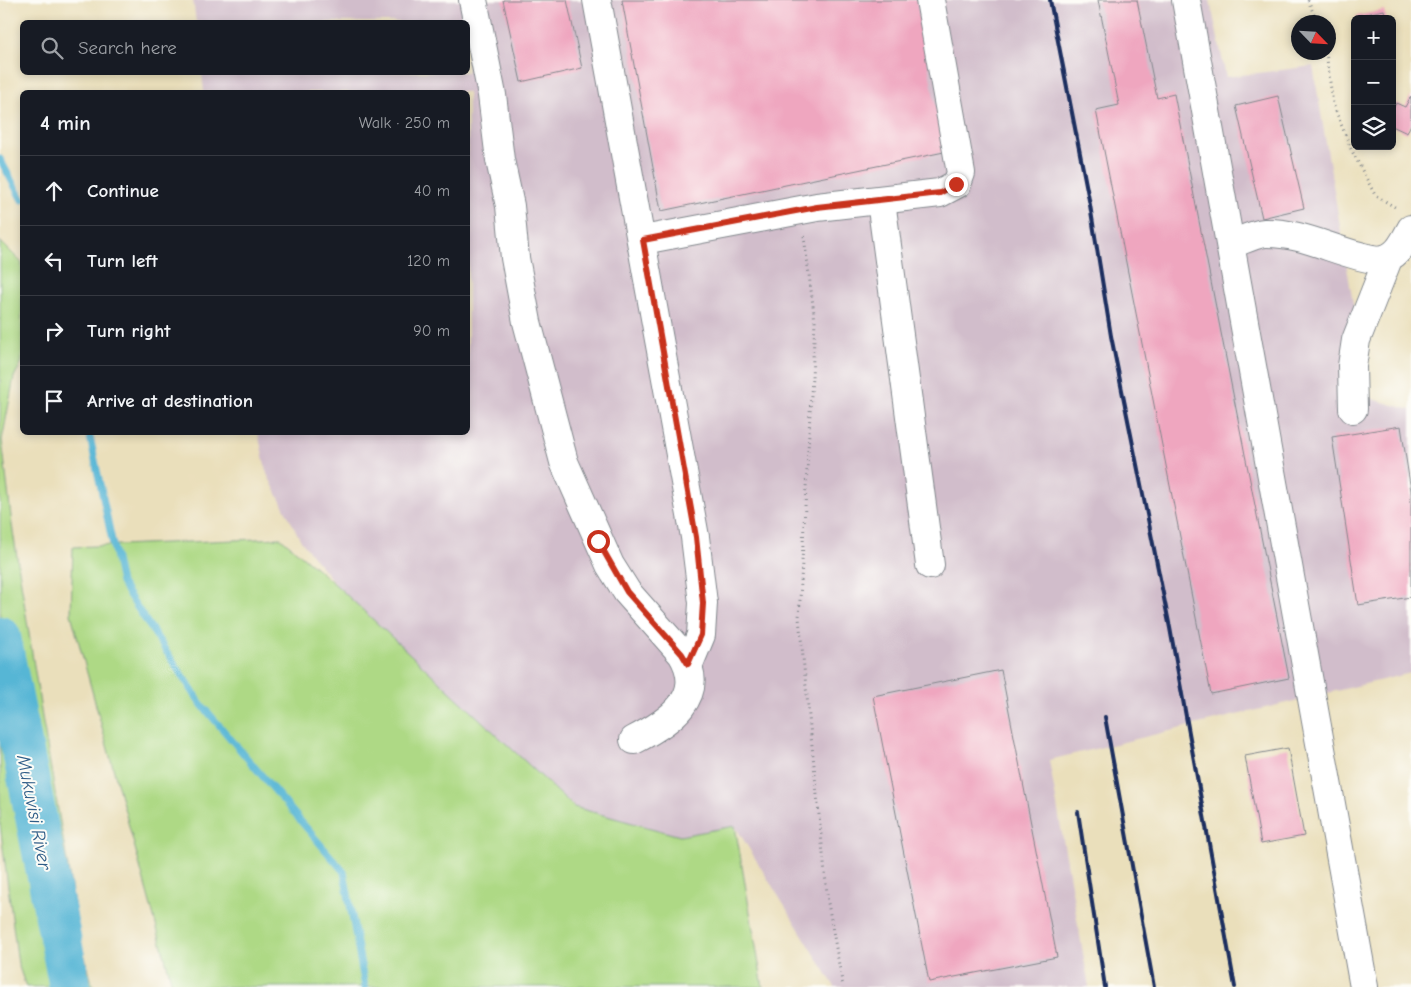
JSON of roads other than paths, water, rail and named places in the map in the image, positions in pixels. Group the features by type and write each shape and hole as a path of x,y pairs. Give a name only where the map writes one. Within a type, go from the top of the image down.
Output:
{"street":[{"path":"473,0 492,95 500,160 510,206 515,258 527,322 564,462 610,565 627,592 682,654 688,664 691,676 682,707 671,719 634,740"},
{"path":"597,0 643,240 696,537 703,603 701,635 688,664"},
{"path":"643,240 801,210 940,193 956,184 961,173 930,0"},
{"path":"1186,0 1232,244 1313,709 1364,987"},
{"path":"880,201 930,565"},
{"path":"1353,409 1352,366 1356,340 1388,259 1399,250 1407,221"},
{"path":"1232,244 1251,236 1271,234 1320,242 1370,259 1388,259"}],"waterway":[{"path":"0,159 20,196"},
{"path":"90,435 121,583 201,704 344,872 365,987"},
{"name":"Mukuvisi River","path":"0,637 70,987"}],"railway":[{"path":"1050,0 1090,205 1111,336 1170,628 1235,987"},
{"path":"1105,717 1154,987"},
{"path":"1078,812 1105,987"}]}
